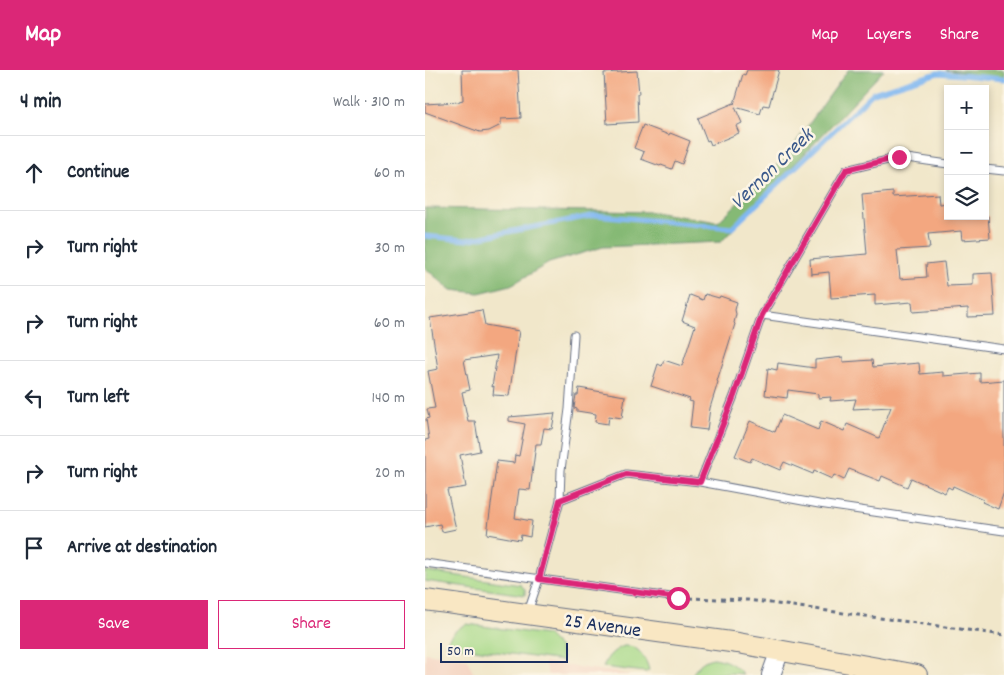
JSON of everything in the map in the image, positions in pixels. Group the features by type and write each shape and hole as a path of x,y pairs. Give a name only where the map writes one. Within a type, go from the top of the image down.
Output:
{"main road":[{"name":"25 Avenue","path":"425,600 738,643 917,675"}],"street":[{"path":"771,675 780,650"},
{"path":"860,675 880,669"}],"lane":[{"path":"700,482 734,396 762,315 846,170 899,157 944,163"},
{"path":"989,169 1004,171"},
{"path":"762,315 1004,348"},
{"path":"527,614 539,579 560,500 561,470 569,409 574,335"},
{"path":"560,500 626,474 700,482 819,504 1004,531"},
{"path":"425,563 678,598"}],"path":[{"path":"678,598 748,600 1004,636"}],"shaded area":[{"path":"425,653 467,659 474,675 425,675"},
{"path":"544,662 633,675 548,675"}],"green space":[{"path":"848,70 884,70 721,242 603,247 549,263 511,285 479,293 451,290 425,268 425,208 653,212 718,222 786,156"},
{"path":"946,70 1004,70 1004,79"},
{"path":"425,571 521,585 525,590 525,595 425,581"},
{"path":"467,624 547,635 559,647 563,661 445,645 454,633"},
{"path":"624,646 632,647 639,651 649,670 646,672 603,667 611,654"},
{"path":"714,658 730,663 743,674 692,675 701,664"}],"building":[{"path":"462,70 518,70 521,118 501,119 501,125 489,131 480,132 425,112 425,104 459,102 463,100"},
{"path":"747,70 779,70 769,106 763,105 760,114 735,107 742,123 736,126 739,133 711,145 709,140 707,141 698,118 734,104 743,74 745,75"},
{"path":"637,71 639,94 637,94 638,122 607,124 604,73"},
{"path":"643,125 690,141 682,164 675,161 672,169 641,159 644,152 634,148"},
{"path":"893,192 893,197 938,194 939,204 944,203 944,220 988,220 990,238 962,240 961,231 928,234 930,248 897,250 900,279 927,277 926,264 944,262 947,286 973,285 973,274 992,273 995,316 968,317 968,308 913,312 912,302 875,305 875,295 831,298 829,272 811,274 810,259 867,254 862,195"},
{"path":"705,294 719,298 720,296 737,302 735,324 717,381 707,430 690,428 693,402 689,401 690,399 651,386 658,364 662,366 664,360 682,366 695,326 682,321 690,295 703,300"},
{"path":"482,310 485,325 519,331 509,396 493,395 494,386 492,387 497,355 464,360 470,390 462,392 468,421 475,421 480,451 460,455 466,487 447,490 456,529 442,532 440,524 425,527 425,440 429,439 426,419 429,418 427,409 435,408 428,371 438,369 430,318"},
{"path":"843,357 843,362 872,360 873,367 919,363 920,374 943,372 943,376 980,373 980,382 1004,380 1004,492 998,509 982,502 984,500 953,486 952,489 948,487 945,493 911,478 907,487 882,476 880,481 849,469 844,480 834,475 832,479 814,471 813,474 784,462 780,470 752,458 750,462 735,456 750,421 775,432 782,415 818,430 821,421 844,431 847,424 879,438 891,407 853,409 856,399 830,401 831,397 818,398 818,394 788,390 787,398 765,395 768,368 777,370 778,363 815,368 815,360"},
{"path":"579,388 625,396 622,418 609,416 608,424 595,422 596,414 577,411 574,408"},
{"path":"555,413 552,429 544,428 541,444 536,444 530,490 519,489 515,518 532,521 530,537 521,535 520,540 487,534 497,461 514,463 515,455 519,456 525,424 509,421 509,417"}],"waterway":[{"name":"Vernon Creek","path":"425,236 466,240 596,215 732,228 873,93 938,73 1004,79"}],"route":[{"path":"678,598 539,579 560,500 626,474 700,482 734,396 762,315 846,170 899,157"}]}
